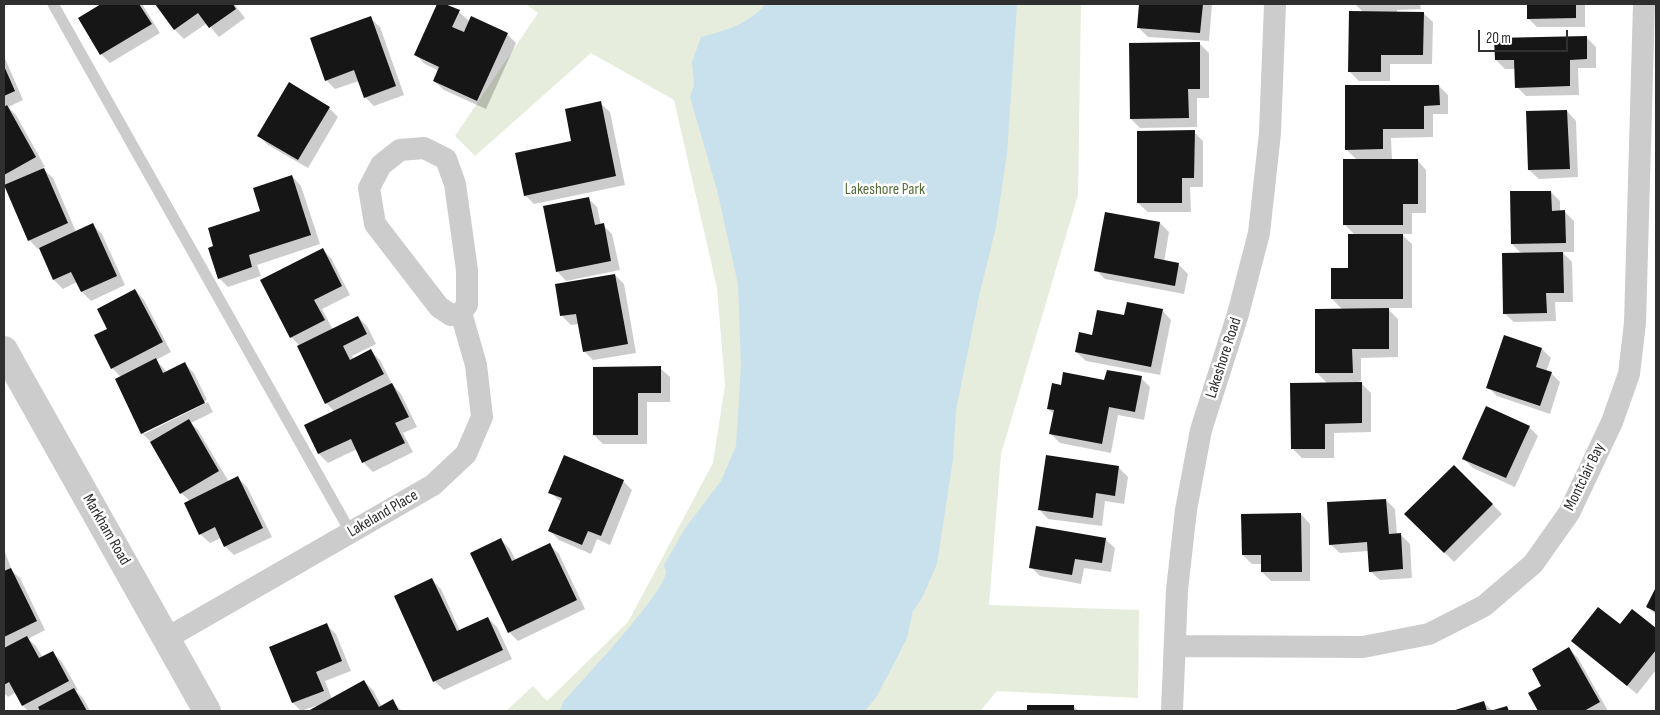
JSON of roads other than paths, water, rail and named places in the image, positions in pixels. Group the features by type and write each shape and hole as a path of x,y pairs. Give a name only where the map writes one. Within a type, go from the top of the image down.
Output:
{"street":[{"name":"Lakeshore Road","path":"1172,711 1177,590 1185,519 1202,430 1238,314 1259,233 1270,133 1275,4"},
{"name":"Montclair Bay","path":"1175,646 1363,647 1429,634 1484,606 1533,564 1569,513 1612,422 1629,374 1635,323 1644,4"},
{"path":"424,148 446,159 455,184 467,270 467,305 461,313 451,315 439,307 374,224 369,188 381,165 400,150 424,148"},
{"name":"Lakeland Place","path":"167,638 433,485 466,454 482,417 476,365 461,313"},
{"name":"Markham Road","path":"4,350 207,711"}],"lane":[{"path":"53,4 351,532"}],"water":[{"name":"Lakeshore Park","path":"766,4 1017,4 1007,154 996,227 980,292 956,410 953,459 937,564 922,598 913,611 907,638 877,696 865,711 560,711 563,702 621,638 652,599 662,583 666,572 664,565 686,527 721,481 736,446 741,366 738,284 717,190 690,97 694,85 692,62 701,37 744,22"}]}
